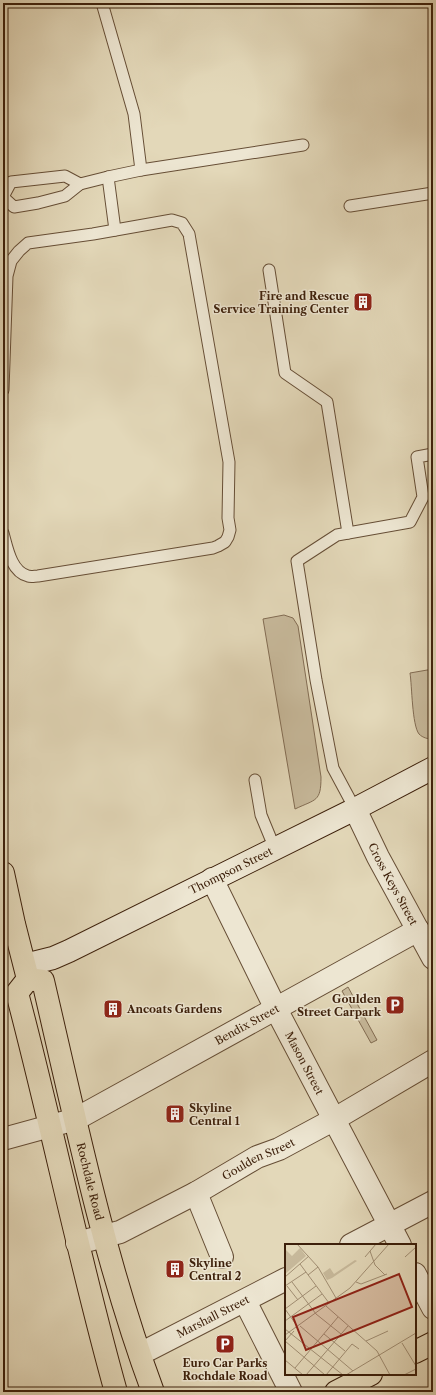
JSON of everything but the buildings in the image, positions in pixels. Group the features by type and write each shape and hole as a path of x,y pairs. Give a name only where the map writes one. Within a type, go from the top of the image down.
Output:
{"highway":[{"path":"3,873 8,925 27,972 17,993 77,1243 116,1392"},
{"name":"Rochdale Road","path":"27,972 43,981 104,1237 153,1392"},
{"path":"416,1352 433,1343"},
{"path":"141,1358 170,1392"},
{"path":"336,1392 369,1375"}],"street":[{"name":"Thompson Street","path":"27,972 355,809 433,768"},
{"name":"Cross Keys Street","path":"355,809 378,857 433,958"},
{"name":"Mason Street","path":"212,879 333,1120 399,1244"},
{"name":"Bendix Street","path":"3,1139 76,1119 418,930"},
{"name":"Goulden Street","path":"77,1243 120,1232 196,1193 257,1157 279,1149 333,1120 433,1062"},
{"path":"196,1193 222,1257"},
{"path":"353,1244 433,1202"},
{"path":"416,1276 433,1308"},
{"name":"Marshall Street","path":"141,1358 285,1280"},
{"path":"245,1301 291,1392"}],"lane":[{"path":"102,3 134,114 141,170"},
{"path":"80,184 65,176 11,182 3,197 14,206 38,203 65,196 80,184 108,177 141,170 303,145"},
{"path":"108,177 115,230"},
{"path":"350,206 433,193"},
{"path":"3,390 7,276 11,261 19,251 28,244 172,220 182,224 189,234 229,462 228,518 230,530 228,537 225,542 213,548 27,576 18,571 12,560 3,532"},
{"path":"269,270 285,373 327,402 348,533"},
{"path":"355,809 333,768 316,680 297,561 337,535 410,522 423,498 416,457 433,454"},
{"path":"255,780 261,815 267,833 275,849"}],"shaded area":[{"path":"284,615 293,618 298,626 321,777 320,791 316,799 295,809 263,619"},
{"path":"433,669 433,739 422,736 419,734 417,729 410,673"},
{"path":"348,987 377,1040 371,1043 342,991"}],"place":[{"name":"Fire and Rescue Service Training Center","path":"363,302"},
{"name":"Goulden Street Carpark","path":"395,1005"},
{"name":"Ancoats Gardens","path":"113,1009"},
{"name":"Skyline Central 1","path":"175,1114"},
{"name":"Skyline Central 2","path":"175,1269"},
{"name":"Euro Car Parks Rochdale Road","path":"225,1344"}]}
